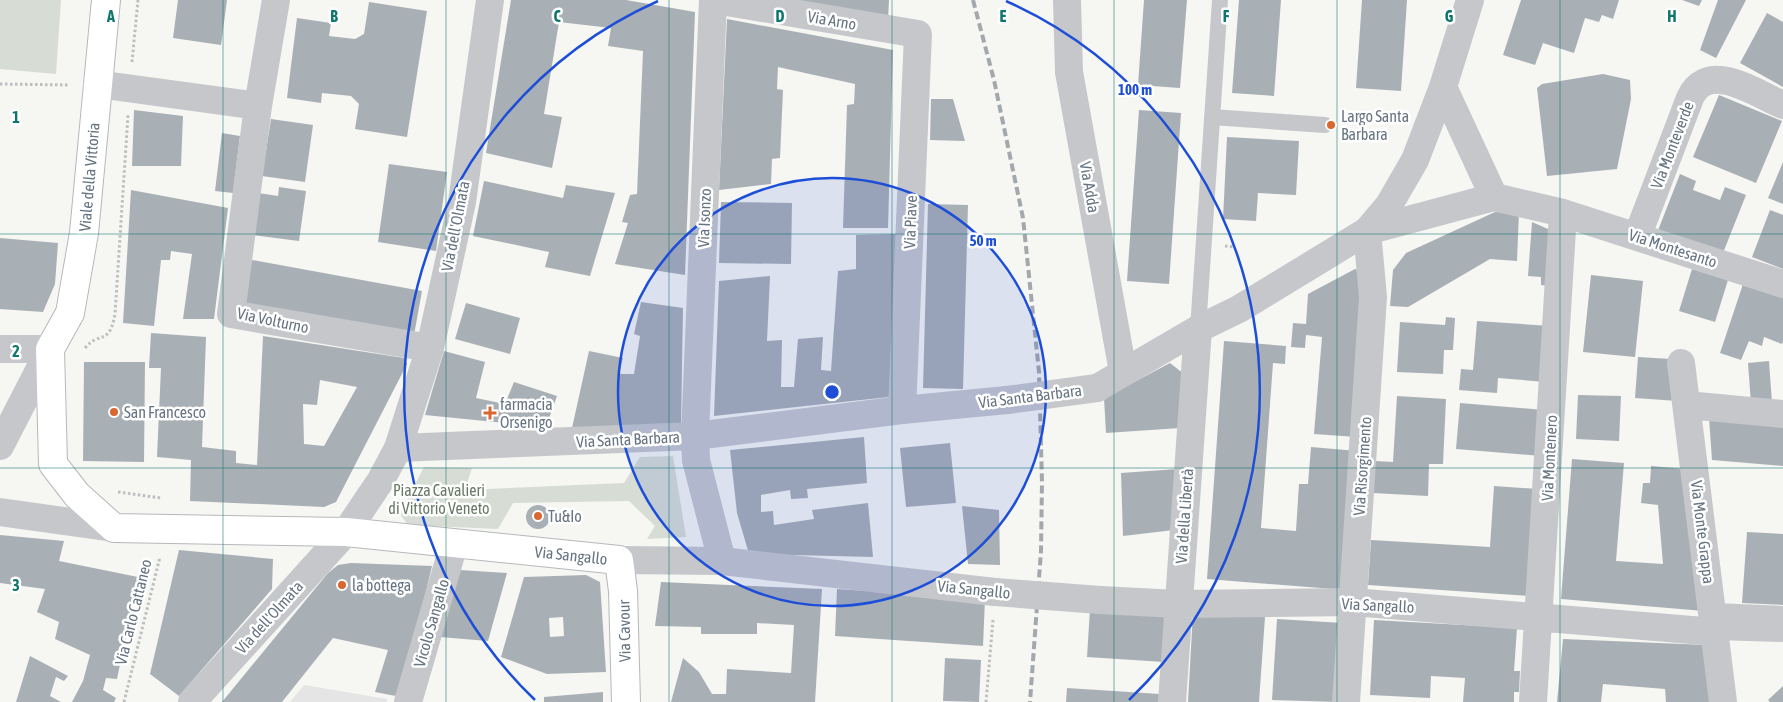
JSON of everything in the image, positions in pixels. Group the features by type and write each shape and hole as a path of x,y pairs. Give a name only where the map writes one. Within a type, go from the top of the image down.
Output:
{"main road":[{"name":"Viale della Vittoria","path":"50,349 70,313 84,233 106,0"},
{"path":"50,349 53,464 77,495 114,528"},
{"name":"Via Sangallo","path":"114,528 346,532 620,560"},
{"name":"Via Cavour","path":"620,560 623,591 626,702"}],"street":[{"name":"Via Volturno","path":"276,0 258,106 231,314 430,348"},
{"name":"Via dell'Olmata","path":"398,448 430,348 462,202 490,0"},
{"name":"Via Arno","path":"714,0 918,34"},
{"name":"Via Isonzo","path":"695,436 714,0"},
{"name":"Via Adda","path":"1067,0 1069,72 1123,372"},
{"name":"Via Santa Barbara","path":"398,448 695,436 1097,388 1198,329 1239,309 1367,231 1389,205 1415,160 1443,87 1470,0"},
{"name":"Via Piave","path":"902,410 918,34"},
{"name":"Via Monteverde","path":"1637,237 1690,98 1699,85 1706,80 1722,79 1783,105"},
{"path":"97,84 258,106"},
{"path":"1367,231 1494,197 1443,87"},
{"name":"Via Montesanto","path":"1494,197 1563,213 1783,284"},
{"name":"Via Montenero","path":"1533,702 1540,616 1563,213"},
{"name":"Via Risorgimento","path":"1346,702 1373,297 1367,231"},
{"name":"Via della Libertà","path":"1172,702 1198,329"},
{"path":"0,350 50,349 0,446"},
{"name":"Via Monte Grappa","path":"1681,363 1715,624 1723,702"},
{"path":"1687,406 1783,414"},
{"path":"695,436 696,460 722,561"},
{"path":"346,532 382,480 398,448"},
{"path":"0,512 114,528"},
{"name":"Via dell'Olmata","path":"192,702 346,532"},
{"name":"Vicolo Sangallo","path":"408,702 454,544"},
{"name":"Via Sangallo","path":"620,560 722,561 995,592 1100,600 1178,604 1353,602 1540,616 1715,624 1783,620"}],"lane":[{"path":"1198,329 1220,0"},
{"path":"1212,117 1325,125"},
{"name":"Via Sangallo","path":"1715,624 1783,634"}],"path":[{"path":"81,354 89,344 106,337 112,330 115,314 130,87 138,0"},
{"path":"0,84 97,84"},
{"name":"Via Carlo Cattaneo","path":"114,491 168,500 166,528 124,702"},
{"path":"986,702 995,592"}],"shaded area":[{"path":"304,685 387,699 387,702 290,702"}],"green space":[{"path":"0,0 61,0 56,74 0,69"},
{"name":"Piazza Cavalieri di Vittorio Veneto","path":"673,456 686,537 647,539 655,526 629,501 513,503 498,529 408,525 400,514 424,467 472,468 465,490 624,483 640,457"}],"building":[{"path":"178,0 227,0 221,45 173,38"},
{"path":"511,0 626,0 695,12 685,275 615,264 628,223 622,222 630,195 637,194 643,51 608,46 611,28 559,22 544,114 562,117 552,168 486,153"},
{"path":"771,0 889,0 888,21"},
{"path":"1144,0 1187,0 1180,88 1138,85"},
{"path":"1239,0 1281,0 1274,96 1232,93"},
{"path":"1362,0 1407,0 1401,91 1356,88"},
{"path":"1521,0 1619,0 1613,19 1602,15 1599,22 1585,18 1574,53 1543,43 1535,65 1503,55"},
{"path":"1682,0 1702,0 1699,6"},
{"path":"1718,0 1746,0 1716,58 1700,50"},
{"path":"369,2 427,11 407,137 355,129 359,104 351,96 322,93 321,103 287,98 297,18 331,23 329,36 355,39 364,34"},
{"path":"1767,13 1783,22 1783,87 1740,63"},
{"path":"727,19 893,50 888,228 843,228 847,105 854,104 855,84 778,67 777,89 783,90 780,158 772,159 771,184 719,190"},
{"path":"1603,74 1630,80 1631,99 1617,169 1547,176 1537,88 1542,84"},
{"path":"1719,95 1782,121 1756,183 1693,157"},
{"path":"931,99 953,99 965,141 930,140"},
{"path":"134,110 183,116 181,166 132,166"},
{"path":"1139,110 1181,113 1169,284 1127,281"},
{"path":"271,119 313,125 305,182 262,176"},
{"path":"222,133 240,136 233,193 215,191"},
{"path":"1227,137 1299,141 1296,195 1258,193 1256,221 1223,219"},
{"path":"1783,162 1783,204 1768,198"},
{"path":"389,164 447,172 436,251 378,242"},
{"path":"1680,174 1696,181 1693,190 1720,200 1725,187 1746,195 1721,258 1657,233"},
{"path":"484,181 563,198 566,185 615,193 590,276 545,267 549,252 473,236"},
{"path":"279,187 306,191 299,241 253,235 258,193 278,196"},
{"path":"131,190 228,208 214,319 183,319 192,254 171,251 170,260 161,260 154,326 123,323"},
{"path":"721,202 792,203 791,264 719,263"},
{"path":"928,204 968,205 963,389 923,388"},
{"path":"1770,210 1783,215 1783,269 1752,257"},
{"path":"1495,212 1519,213 1517,261 1490,259 1408,307 1390,306 1393,270 1406,253"},
{"path":"1532,222 1555,232 1551,286 1541,285 1541,277 1528,276"},
{"path":"899,234 889,397 714,416 719,281 770,276 767,341 782,340 781,387 794,387 798,339 823,337 821,370 831,371 838,271 856,269 856,235"},
{"path":"0,238 58,243 55,284 43,312 0,309"},
{"path":"252,260 422,291 414,335 244,304"},
{"path":"1355,269 1369,274 1356,437 1314,434 1322,337 1306,335 1305,348 1291,347 1293,323 1306,324 1308,294"},
{"path":"1692,269 1728,280 1715,322 1679,311"},
{"path":"1591,275 1643,281 1635,357 1583,352"},
{"path":"1743,284 1783,298 1783,341 1782,344 1764,337 1762,346 1749,341 1741,360 1720,353"},
{"path":"641,302 683,308 681,425 572,428 589,351 623,358 619,374 634,374 640,336 634,334"},
{"path":"466,303 520,318 510,354 455,339"},
{"path":"1446,317 1455,318 1453,350 1444,350 1443,374 1397,372 1400,322 1445,325"},
{"path":"1477,321 1550,326 1546,382 1498,378 1497,393 1459,390 1461,369 1473,370"},
{"path":"151,333 206,337 202,447 236,451 236,463 257,465 263,336 404,358 407,364 336,502 324,507 190,501 191,460 157,457 161,368 149,368","holes":["320,380 357,387 324,446 304,444 303,404 317,405"]},
{"path":"1224,341 1286,346 1285,364 1273,363 1261,528 1296,531 1299,484 1308,484 1311,447 1357,451 1346,590 1207,579"},
{"path":"444,351 485,362 476,398 505,404 514,382 557,396 546,427 425,415"},
{"path":"1638,357 1671,359 1678,401 1635,398"},
{"path":"1769,361 1772,403 1751,404 1748,363"},
{"name":"San Francesco","path":"84,362 145,362 144,462 83,461"},
{"path":"1170,363 1184,374 1180,428 1106,433 1104,398"},
{"path":"1578,395 1621,396 1619,441 1576,439"},
{"path":"1397,396 1446,399 1443,464 1429,464 1428,496 1373,493 1375,461 1393,462"},
{"path":"1460,403 1544,410 1541,456 1456,449"},
{"path":"1709,418 1783,421 1783,466 1712,460"},
{"path":"864,437 867,483 807,489 808,498 791,499 790,490 761,495 761,512 773,511 774,525 814,519 812,510 868,503 873,557 749,554 737,513 730,450"},
{"path":"950,443 956,503 906,507 900,448"},
{"path":"1572,459 1624,463 1616,561 1663,564 1658,505 1641,503 1643,483 1650,483 1651,466 1687,469 1704,611 1561,599"},
{"path":"1177,469 1174,530 1123,536 1121,473"},
{"path":"1494,486 1538,489 1531,596 1368,585 1371,540 1490,547"},
{"name":"Tu&Io","path":"538,505 543,506 549,512 549,522 543,528 538,529 533,528 527,522 526,517 527,512 533,506"},
{"path":"962,506 999,510 1000,565 968,564"},
{"path":"1747,532 1783,534 1783,605 1742,603"},
{"path":"0,535 64,541 59,561 138,577 117,679 106,678 103,690 116,698 114,702 72,702 83,681 90,655 55,639 59,622 37,612 45,589 0,583"},
{"path":"179,550 273,559 272,589 179,696 150,674"},
{"path":"351,563 432,566 401,697 375,692 388,650 333,638 282,702 222,702 328,573 338,565"},
{"path":"460,570 507,573 488,641 440,637"},
{"path":"586,575 600,582 606,672 547,674 501,657 524,577","holes":["563,617 564,636 550,637 549,618"]},
{"path":"661,582 822,589 815,702 671,702 683,658 699,672 712,694 726,694 727,669 791,673 794,625 757,623 757,634 701,634 701,627 655,626"},
{"path":"837,589 985,599 983,646 835,636"},
{"path":"1090,609 1167,613 1164,662 1087,657"},
{"path":"1193,612 1265,617 1259,702 1188,702"},
{"path":"1277,619 1343,623 1338,702 1272,700"},
{"path":"1374,620 1517,628 1514,671 1520,671 1519,692 1514,692 1514,702 1463,702 1465,678 1431,676 1430,698 1370,695"},
{"path":"1563,639 1707,645 1714,702 1666,702 1665,689 1603,684 1601,702 1557,702"},
{"path":"30,656 68,676 64,681 56,677 50,696 61,702 16,702"},
{"path":"945,658 981,660 979,702 943,701"},
{"path":"1783,686 1783,702 1770,702 1768,700"},
{"path":"1067,688 1160,694 1159,702 1066,702"},
{"path":"603,692 603,702 544,702 544,697"}],"railway":[{"path":"973,0 994,80 1023,218 1039,372 1042,482 1041,551 1030,702"}],"place":[{"name":"Largo Santa Barbara","path":"1331,125"},
{"name":"San Francesco","path":"114,412"},
{"name":"farmacia Orsenigo","path":"490,413"},
{"name":"Tu&Io","path":"538,516"},
{"name":"la bottega","path":"342,585"}]}
